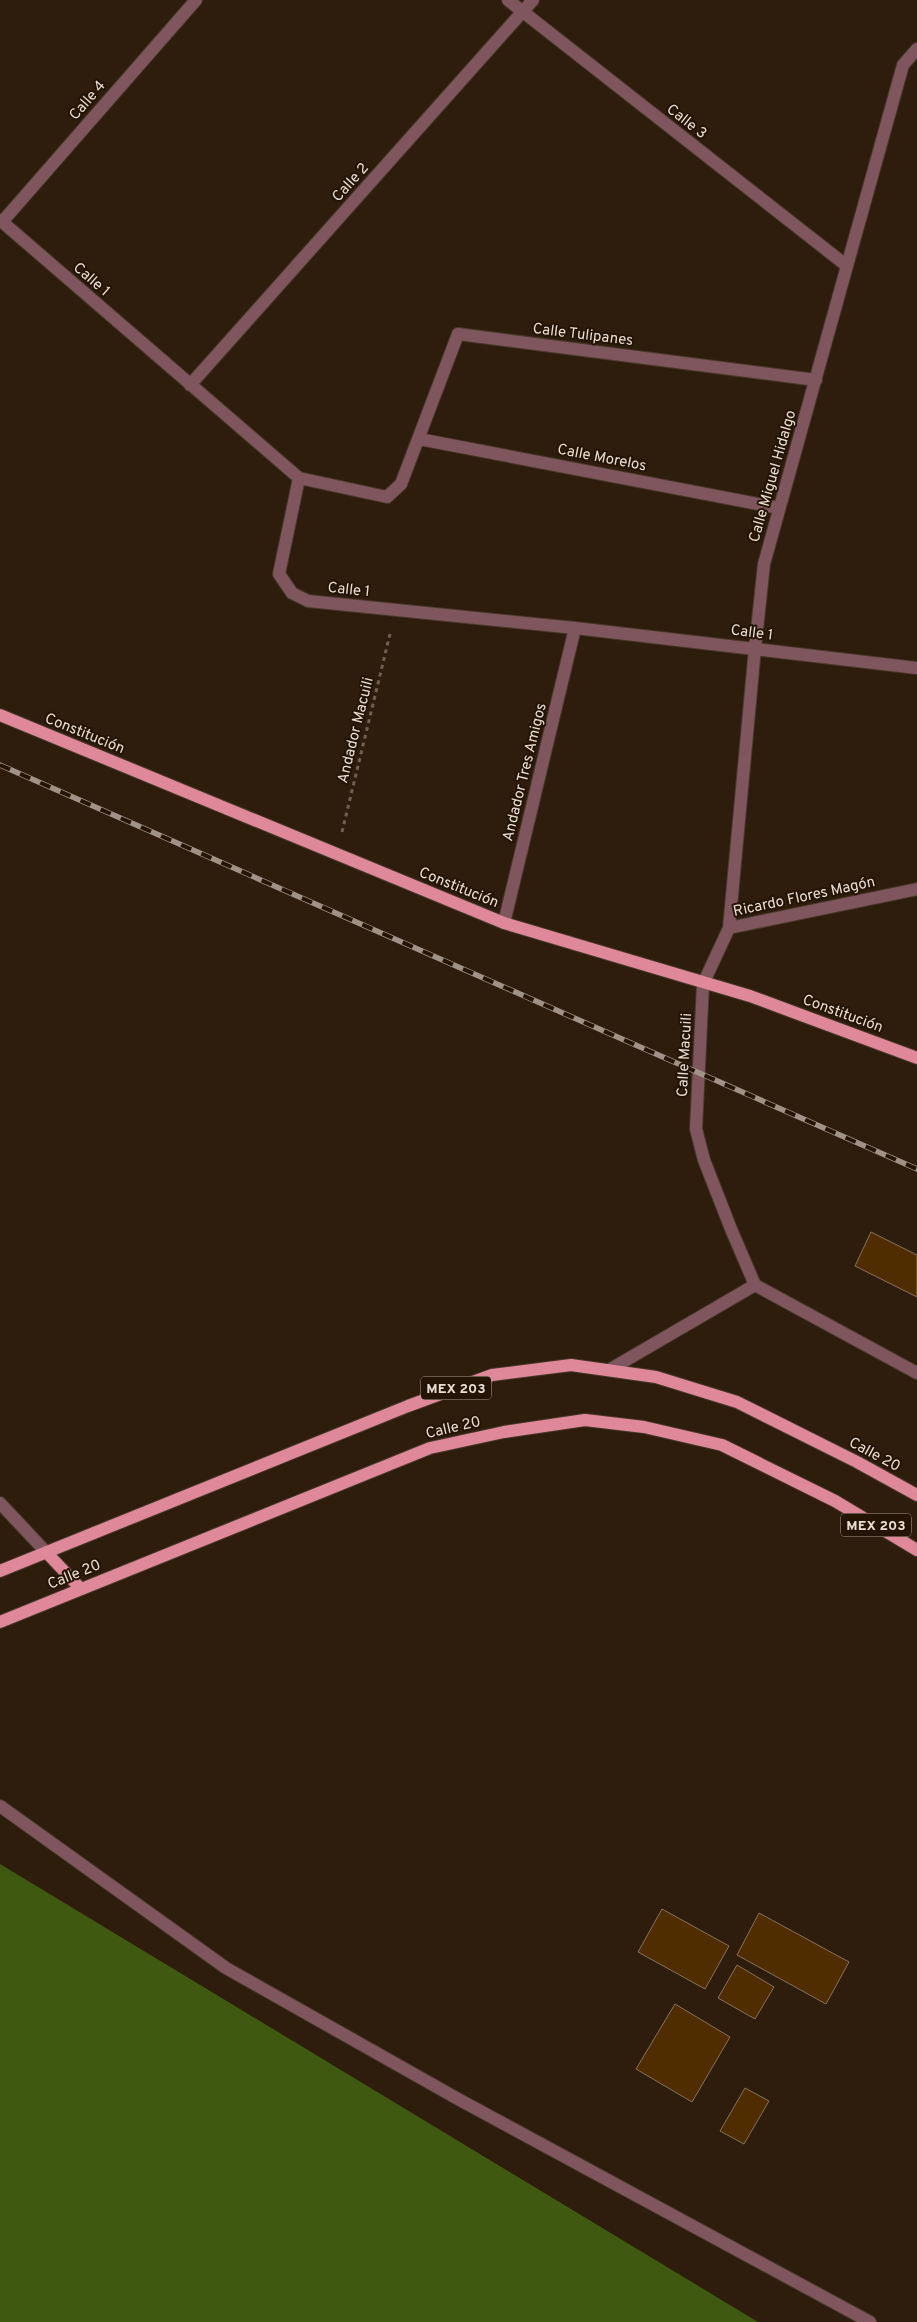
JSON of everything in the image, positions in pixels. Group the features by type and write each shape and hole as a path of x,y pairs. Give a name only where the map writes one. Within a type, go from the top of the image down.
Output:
{"main road":[{"name":"Constitución","path":"0,716 504,923 704,984 750,996 917,1058"},
{"name":"Calle 20","path":"0,1571 408,1406 492,1375 571,1364 656,1377 737,1402 857,1462 917,1495"},
{"name":"Calle 20","path":"0,1622 430,1448 504,1432 585,1420 644,1427 722,1445 834,1501 917,1550"},
{"path":"46,1552 81,1589"}],"street":[{"name":"Calle 4","path":"1,221 196,0"},
{"name":"Calle 3","path":"508,0 847,266"},
{"name":"Calle 2","path":"190,385 533,0"},
{"name":"Calle Miguel Hidalgo","path":"729,928 754,648 764,564 903,65 917,49"},
{"name":"Calle 1","path":"1,221 298,478 279,574 292,593 308,601 575,628 917,668"},
{"name":"Calle Tulipanes","path":"419,439 458,334 816,380"},
{"path":"298,478 387,497 401,484 419,439"},
{"name":"Calle Morelos","path":"419,439 779,508"},
{"name":"Andador Tres Amigos","path":"504,923 575,628"},
{"name":"Ricardo Flores Magón","path":"704,984 729,928 917,889"},
{"name":"Calle Macuili","path":"704,984 696,1129 707,1167 756,1285"},
{"path":"609,1370 756,1285 917,1373"},
{"path":"0,1503 46,1552"},
{"path":"0,1806 226,1968 458,2099 713,2235 870,2322"}],"path":[{"name":"Andador Macuili","path":"337,854 396,610"}],"green space":[{"path":"0,1864 758,2322 0,2322"}],"building":[{"path":"871,1232 917,1255 917,1297 855,1266"},
{"path":"662,1909 729,1946 705,1989 638,1952"},
{"path":"759,1913 849,1962 826,2004 737,1955"},
{"path":"737,1965 774,1987 755,2019 718,1998"},
{"path":"675,2004 730,2037 692,2102 636,2069"},
{"path":"745,2088 769,2101 744,2144 720,2131"}],"railway":[{"path":"0,765 917,1169"}]}
